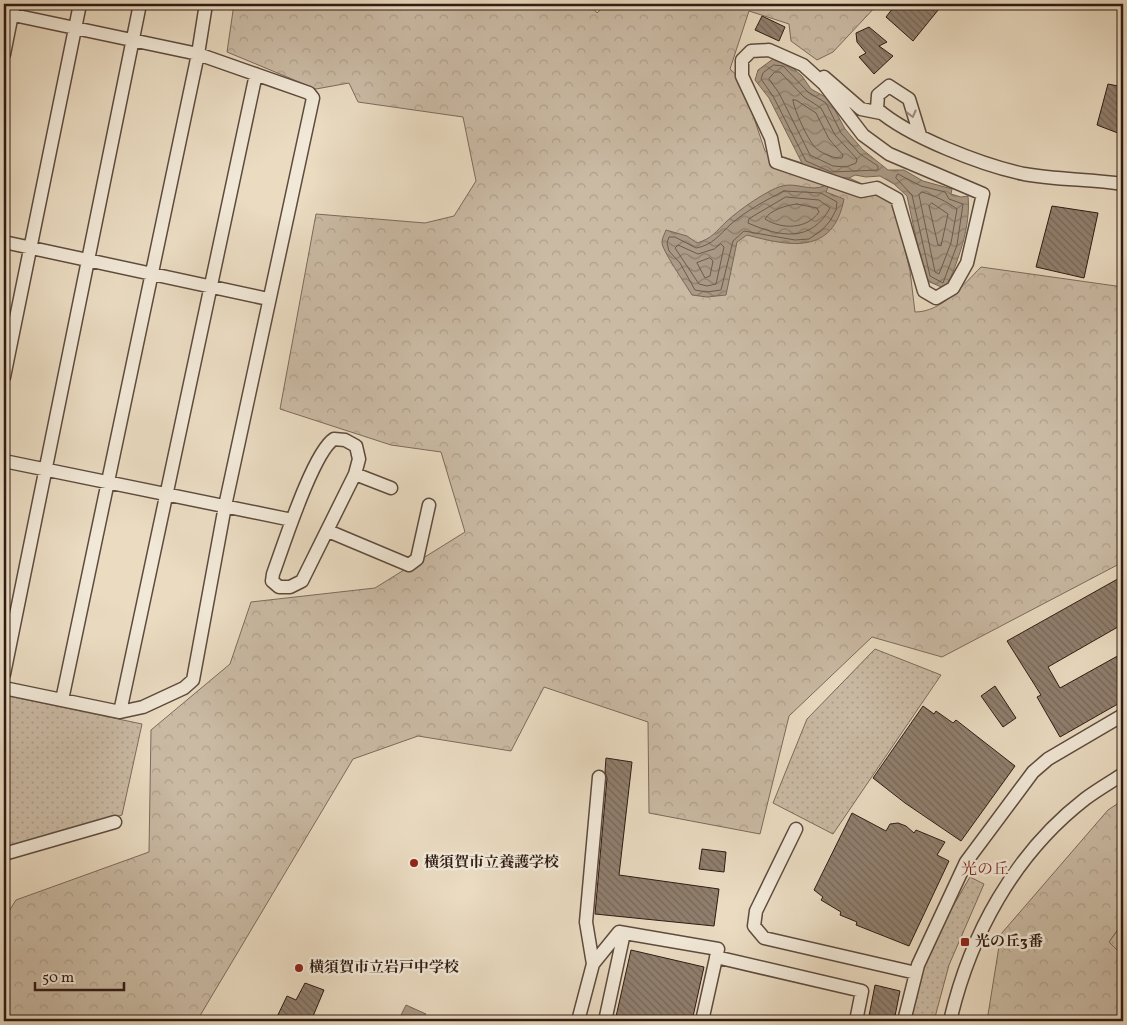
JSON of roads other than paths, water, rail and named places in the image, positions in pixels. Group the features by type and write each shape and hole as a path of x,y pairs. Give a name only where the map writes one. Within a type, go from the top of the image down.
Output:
{"street":[{"path":"4,377 80,4"},
{"path":"4,674 140,4"},
{"path":"62,700 198,54 206,4"},
{"path":"4,54 10,10 75,27 198,54 309,93 313,98 268,299 225,506 193,680 184,688 143,707 120,712 4,688"},
{"path":"803,65 824,84 863,135 890,154 983,194 967,263 953,288 936,298 924,291 897,199 877,188 861,191 776,162 771,138 742,76 742,60 751,51 769,50 803,65 831,81 862,109 881,113"},
{"path":"120,712 256,74"},
{"path":"920,135 909,99 889,86 878,95 877,109 889,120 948,149 992,165 1023,174 1123,184"},
{"path":"4,242 268,299"},
{"path":"334,440 345,440 356,446 359,459 355,474 302,581 290,587 279,587 272,581 273,574 292,520 320,456 328,443 334,440"},
{"path":"4,461 292,520"},
{"path":"355,474 391,488"},
{"path":"328,531 409,564 417,559 429,505"},
{"path":"904,1021 916,973 966,862 1033,772 1048,759 1123,716"},
{"path":"950,1021 957,993 971,953 989,914 1026,857 1085,798 1123,774"},
{"path":"578,1021 593,964 586,922 599,777"},
{"path":"4,854 115,822"},
{"path":"796,829 756,911 754,926 764,938 916,973"},
{"path":"593,964 619,932 718,949 702,1021"},
{"path":"604,1021 624,933"},
{"path":"716,957 862,991 856,1021"}],"water":[{"path":"773,59 785,61 802,76 811,89 829,99 845,129 863,150 888,170 904,170 923,181 952,189 951,194 961,197 968,196 966,232 946,289 925,280 907,196 894,184 880,176 866,177 855,175 849,178 832,177 826,192 844,199 838,217 830,230 820,238 807,243 793,243 778,242 747,235 737,242 726,295 707,297 692,295 663,246 662,240 666,230 687,236 697,243 710,237 739,211 776,188 787,185 814,188 824,186 825,174 803,165 769,98 755,80 758,70"},
{"path":"406,1005 426,1014 423,1021 398,1021"}],"place":[{"name":"横須賀市立養護学校","path":"414,863"},
{"name":"光の丘3番","path":"965,942"},
{"name":"横須賀市立岩戸中学校","path":"299,968"}],"district":[{"name":"光の丘","path":"985,870"}]}
